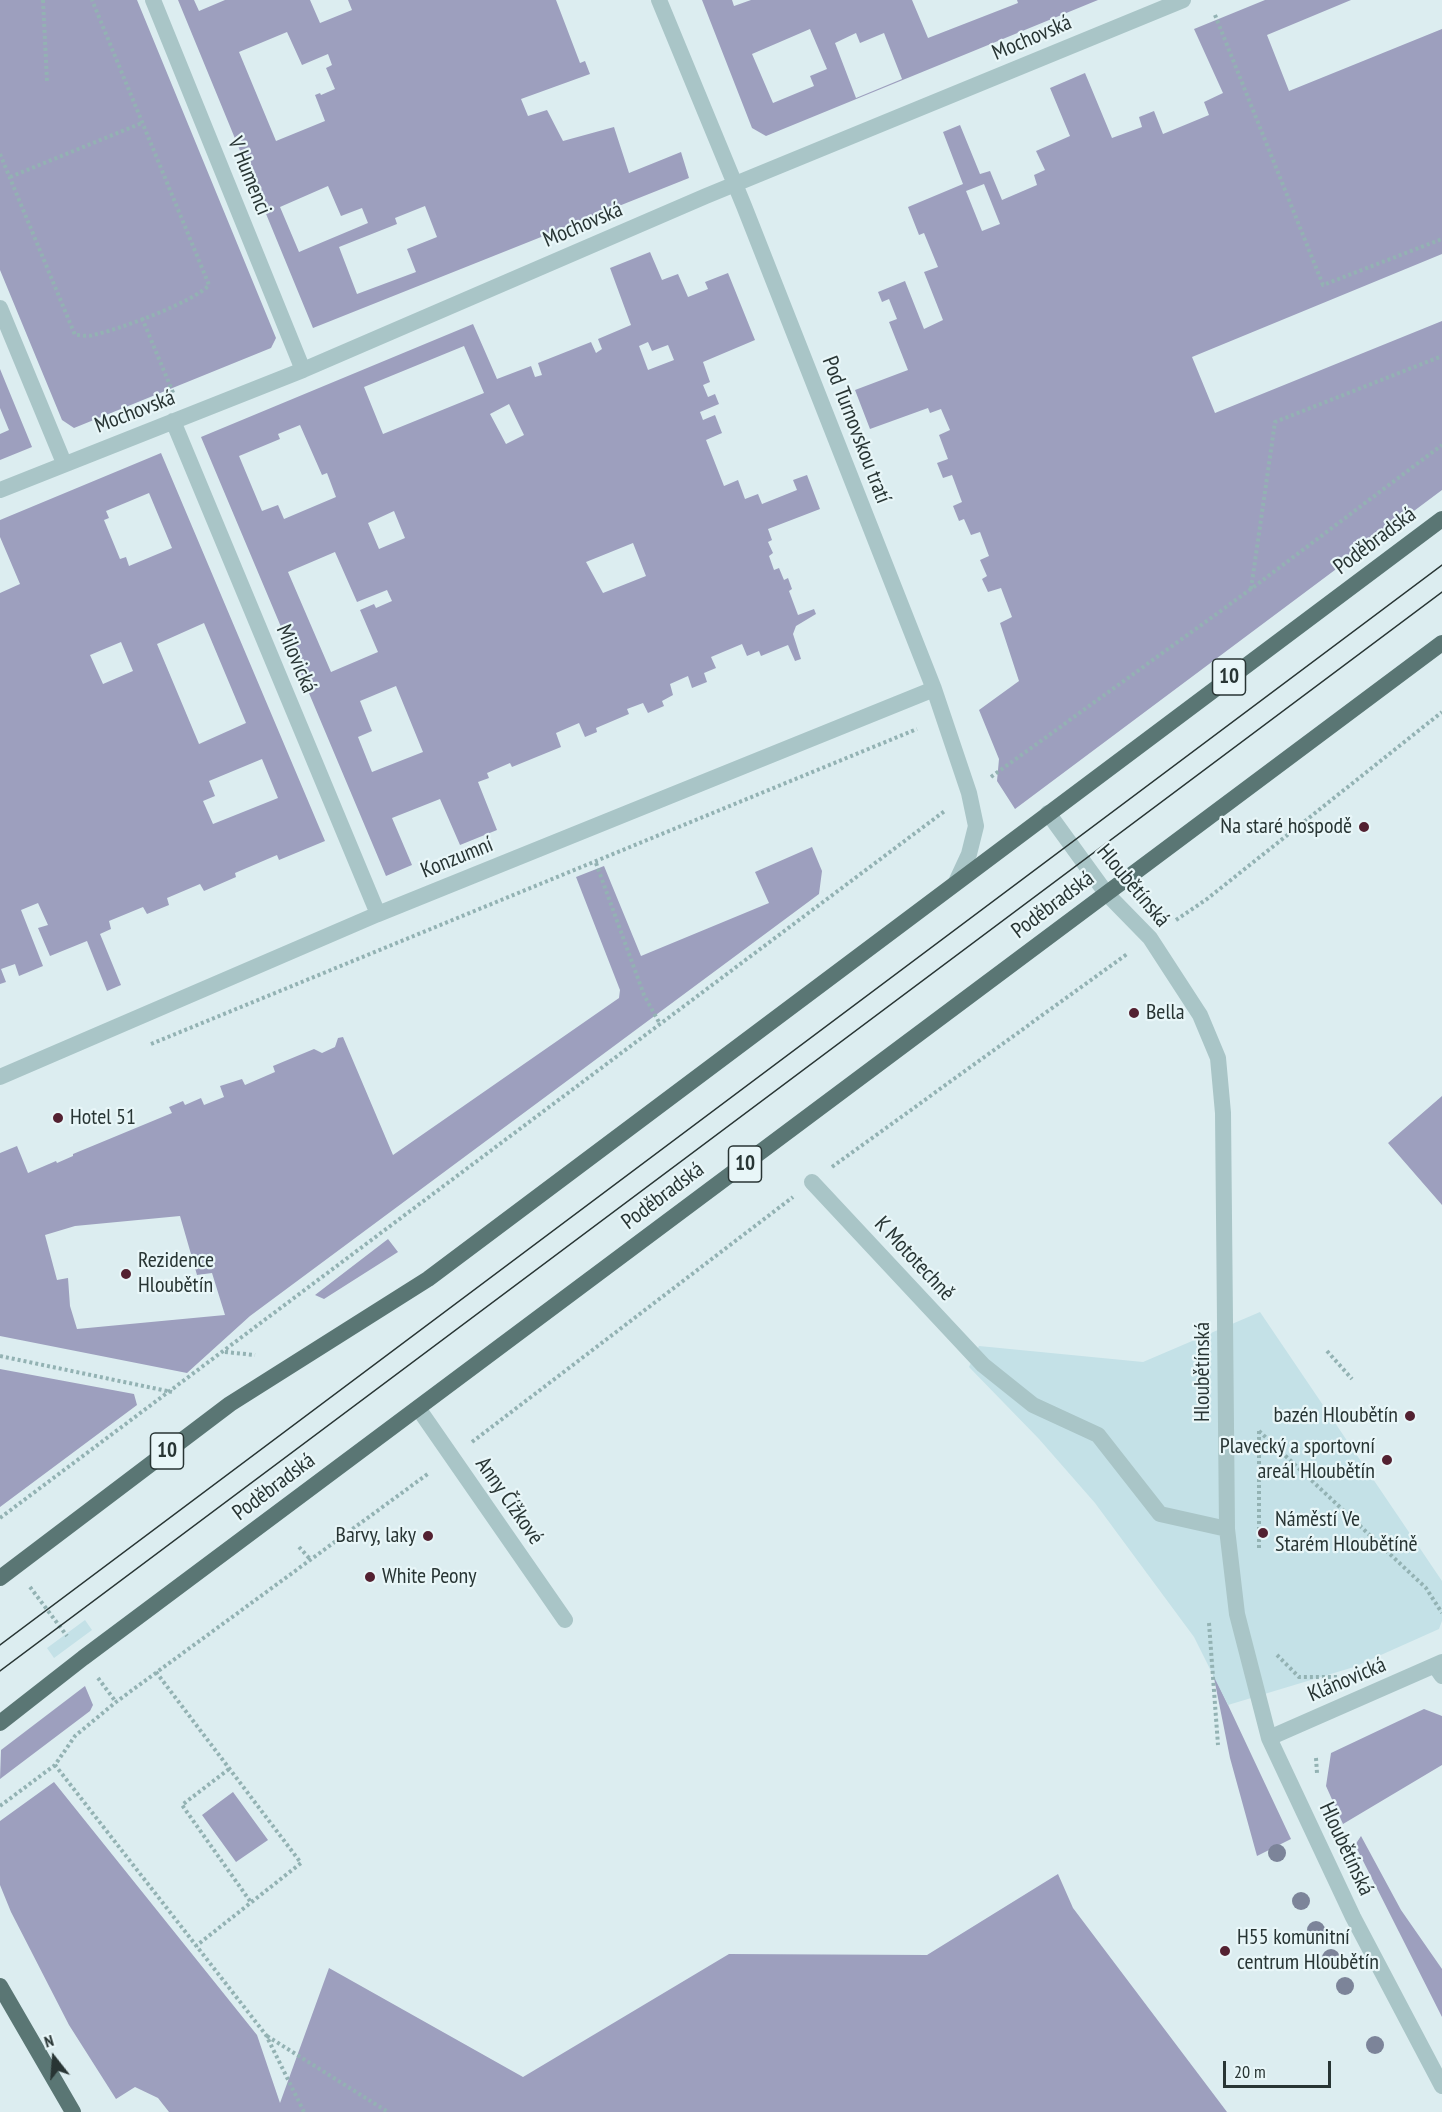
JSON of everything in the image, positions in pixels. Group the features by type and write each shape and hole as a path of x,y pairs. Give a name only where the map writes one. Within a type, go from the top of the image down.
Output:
{"main road":[{"name":"Poděbradská","path":"0,1578 230,1404 428,1279 1442,519"},
{"name":"Poděbradská","path":"0,1723 1442,642"},
{"path":"0,1986 73,2112"}],"street":[{"name":"V Humenci","path":"153,0 303,370"},
{"name":"Pod Turnovskou tratí","path":"659,0 735,185 934,689 969,793 976,826 969,854 956,882"},
{"name":"Mochovská","path":"0,490 303,370 735,185 1183,0"},
{"path":"0,308 64,463"},
{"name":"Milovická","path":"178,419 378,914"},
{"name":"Konzumní","path":"0,1077 378,914 934,689"},
{"name":"Hloubětínská","path":"1048,813 1106,894 1150,938 1200,1015 1218,1058 1224,1113 1227,1529 1237,1614 1269,1738 1353,1917 1442,2086"},
{"name":"K Mototechně","path":"812,1182 983,1365 1033,1405 1098,1435 1160,1514 1227,1529"},
{"name":"Anny Čížkové","path":"418,1408 565,1620"},
{"name":"Klánovická","path":"1269,1738 1440,1668"}],"path":[{"path":"43,0 46,81"},
{"path":"0,154 75,335 92,336 142,318 200,294 209,285 92,0"},
{"path":"1215,15 1323,285 1442,239"},
{"path":"10,177 142,123"},
{"path":"142,318 178,419"},
{"path":"1251,589 1275,422 1442,356"},
{"path":"0,1518 172,1392 969,793 1251,589 1442,445"},
{"path":"1176,921 1442,712"},
{"path":"144,1047 917,729"},
{"path":"596,863 645,995 660,1024"},
{"path":"812,1182 1128,954"},
{"path":"1327,1351 1352,1378"},
{"path":"0,1356 172,1392"},
{"path":"1259,1554 1259,1431 1426,1588 1442,1613"},
{"path":"299,1547 310,1559"},
{"path":"34,1593 65,1635"},
{"path":"1209,1618 1218,1745"},
{"path":"1275,1654 1298,1676"},
{"path":"156,1672 301,1863 195,1946"},
{"path":"0,1806 55,1766 75,1736 116,1702 96,1676"},
{"path":"55,1766 266,2035 303,2112"},
{"path":"229,1769 182,1805 250,1901"},
{"path":"266,2035 388,2112"}],"shaded area":[{"path":"0,0 137,0 276,338 271,348 74,428 62,420 0,270"},
{"path":"178,0 194,0 199,11 225,0 310,0 320,23 352,10 348,0 556,0 580,63 585,61 590,74 521,99 528,116 547,110 563,141 614,127 629,173 681,152 689,178 313,328","holes":["287,32 302,65 328,54 332,65 326,68 335,89 315,95 325,121 276,141 239,52","328,186 341,216 362,208 368,223 299,252 280,207","425,206 437,237 407,249 416,272 357,294 339,247 397,224 395,218"]},
{"path":"702,0 732,0 734,6 751,0 912,0 928,38 1018,3 1017,0 1098,0 766,136 752,128","holes":["810,29 827,69 810,76 814,86 773,103 752,54","856,33 860,43 884,33 902,79 856,98 835,43"]},
{"path":"1265,0 1351,0 1267,35 1289,91 1442,29 1442,254 1192,357 1215,413 1442,321 1442,490 1015,809 997,781 999,759 979,710 1019,681 1000,623 1012,617 1001,588 988,592 982,579 987,576 980,560 989,556 980,532 971,535 964,519 959,521 953,506 962,502 952,475 943,478 937,463 948,459 939,435 950,430 941,409 930,413 928,408 870,429 855,390 908,370 889,322 897,319 889,299 882,302 878,292 905,281 924,329 943,320 924,272 938,267 924,233 919,235 908,207 963,184 943,132 960,125 980,174 990,171 1002,200 1037,185 1034,175 1045,170 1036,151 1070,136 1050,88 1085,73 1112,138 1142,127 1139,117 1154,111 1163,134 1209,115 1204,102 1223,93 1194,29","holes":["984,184 1000,224 982,231 966,191"]},
{"path":"650,252 662,280 678,274 688,297 708,289 705,282 728,273 755,340 703,362 710,382 703,385 708,397 715,394 719,404 700,412 703,420 715,415 722,433 706,440 724,486 738,480 745,499 758,494 762,504 797,490 793,480 807,475 820,509 768,529 772,540 768,542 773,553 769,556 774,570 779,568 784,580 788,578 792,589 789,591 798,615 814,609 816,614 796,626 793,634 801,659 795,661 788,645 761,656 759,651 747,656 742,644 711,657 716,668 704,673 707,682 692,688 688,676 670,684 673,695 662,701 664,706 648,713 643,703 627,709 629,714 596,728 597,732 585,737 579,723 556,733 561,747 512,767 510,763 487,773 489,778 478,782 497,830 460,845 440,799 392,818 412,865 386,876 201,437 473,324 497,379 531,366 535,377 542,375 538,363 591,342 596,353 602,349 598,339 631,325 610,268","holes":["648,342 652,351 668,345 674,360 648,370 639,346","464,346 484,393 383,434 364,387","509,404 524,435 506,444 490,414","300,425 322,475 327,473 336,497 284,519 278,505 262,511 239,456 280,439 278,434","394,511 405,538 379,549 368,523","633,543 646,576 603,593 586,562","335,552 357,602 387,590 392,601 376,608 374,604 360,610 378,652 331,672 288,572","396,686 423,752 372,772 358,737 372,731 360,701"]},
{"path":"0,369 32,447 0,460 0,434 9,430 0,408"},
{"path":"161,453 325,841 279,860 277,855 235,873 236,877 204,891 200,884 167,898 169,905 147,914 143,907 109,921 111,929 100,934 121,985 107,991 87,941 50,956 38,928 48,925 38,903 21,910 43,966 19,976 15,964 1,969 6,982 0,984 0,593 20,584 0,537 0,520","holes":["149,493 172,548 129,566 126,557 120,559 104,520 109,518 106,511","204,623 246,723 199,744 157,644","121,642 133,671 103,684 90,655","262,759 278,798 213,824 203,801 215,796 209,781"]},
{"path":"812,847 822,871 819,894 250,1316 187,1373 0,1336 0,1153 17,1146 28,1173 56,1161 57,1163 73,1154 172,1113 169,1107 183,1101 185,1105 201,1098 204,1105 224,1097 220,1086 242,1079 245,1085 275,1072 273,1066 314,1049 322,1053 335,1047 338,1038 343,1037 393,1155 619,998 620,990 576,877 604,866 641,956 769,903 755,872","holes":["180,1216 197,1275 212,1273 225,1315 77,1329 70,1306 68,1278 57,1280 45,1235 75,1226"]},
{"path":"1442,1096 1442,1205 1388,1143"},
{"path":"388,1239 398,1252 324,1299 315,1295"},
{"name":"Náměstí Ve Starém Hloubětíně","path":"1260,1312 1442,1581 1442,1621 1439,1629 1354,1667 1228,1705 1194,1637 1095,1503 1039,1439 969,1367 979,1346 1143,1362"},
{"path":"0,1369 134,1394 137,1405 0,1507"},
{"path":"85,1620 92,1630 54,1658 47,1648"},
{"path":"1213,1673 1291,1839 1257,1856 1230,1758"},
{"path":"85,1686 93,1705 90,1711 0,1779 1,1750"},
{"path":"1424,1709 1442,1716 1442,1765 1343,1824 1326,1786 1331,1753"},
{"path":"54,1782 257,2035 280,2103 329,1968 523,2077 729,1954 927,1955 1058,1874 1073,1908 1227,2112 169,2112 158,2098 135,2087 116,2099 69,2025 11,1912 0,1885 0,1821"},
{"path":"233,1792 268,1840 236,1862 202,1815"},
{"path":"1361,1836 1401,1910 1442,1969 1442,2017 1355,1845"}],"tram line":[{"path":"0,1645 1442,565"},
{"path":"0,1671 1442,592"}],"place":[{"name":"Na staré hospodě","path":"1364,827"},
{"name":"Bella","path":"1134,1013"},
{"name":"Hotel 51","path":"58,1118"},
{"name":"Rezidence Hloubětín","path":"126,1274"},
{"name":"bazén Hloubětín","path":"1410,1416"},
{"name":"Plavecký a sportovní areál Hloubětín","path":"1387,1460"},
{"name":"Náměstí Ve Starém Hloubětíně","path":"1263,1533"},
{"name":"Barvy, laky","path":"428,1536"},
{"name":"White Peony","path":"370,1577"},
{"name":"H55 komunitní centrum Hloubětín","path":"1225,1951"}]}
